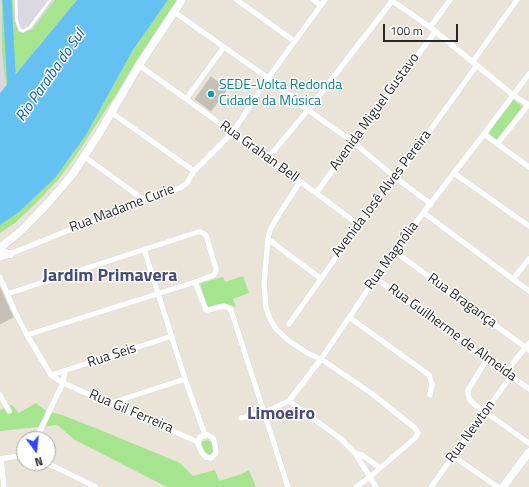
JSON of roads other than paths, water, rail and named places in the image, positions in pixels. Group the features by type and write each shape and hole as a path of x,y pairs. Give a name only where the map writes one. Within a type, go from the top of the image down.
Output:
{"main road":[{"path":"10,254 4,253 0,249 22,230 50,202 72,175 85,157 139,65 173,11 182,0"},
{"path":"503,487 529,452"}],"street":[{"path":"236,0 294,41"},
{"path":"313,0 321,5"},
{"name":"Rua Madame Curie","path":"0,258 144,200 180,188 187,183 194,171 233,132 268,78 325,0"},
{"path":"268,158 308,110 392,0 430,27 434,32 475,63 513,95 528,105 497,144"},
{"path":"430,27 450,0"},
{"name":"Avenida José Alves Pereira","path":"289,324 320,278 396,178 517,0"},
{"path":"173,11 268,78 308,110 353,142 396,178 431,204"},
{"name":"Avenida Miguel Gustavo","path":"316,193 434,32"},
{"path":"186,99 224,47"},
{"name":"Rua Grahan Bell","path":"139,65 359,225"},
{"name":"Rua Magnólia","path":"241,418 264,413 289,401 321,359 394,251 529,74"},
{"path":"112,112 194,171"},
{"path":"484,134 529,167"},
{"path":"85,157 144,200"},
{"path":"454,173 529,226"},
{"path":"300,182 276,219 270,230 268,239 264,283 266,308 270,319 276,329 289,341 309,354 321,359 371,393 417,430 418,435 370,477 356,487"},
{"path":"424,213 529,291"},
{"path":"7,294 198,232 206,235 216,269 214,275 27,335"},
{"path":"268,239 320,278"},
{"path":"144,249 185,378 205,435"},
{"name":"Rua Bragança","path":"394,251 528,347"},
{"path":"513,279 529,259"},
{"name":"Rua Gil Ferreira","path":"0,277 27,335 51,375 63,383 198,442"},
{"name":"Rua Guilherme de Almeida","path":"375,278 529,389"},
{"path":"196,282 206,310 224,306 227,306 231,310 288,487"},
{"path":"349,317 429,375 432,384 430,395"},
{"name":"Rua Seis","path":"51,375 172,336"},
{"name":"Rua Newton","path":"431,487 486,412 508,374 528,347"},
{"path":"487,359 468,390 470,400 529,443"},
{"path":"40,431 63,383 65,370"},
{"path":"111,403 185,378"},
{"path":"0,395 9,411"},
{"path":"289,401 340,439 355,453 376,487"},
{"path":"205,435 211,436 214,441 216,453 212,461 202,453 198,447 200,437 205,435"},
{"path":"355,453 362,455 380,468"},
{"path":"4,487 0,459 16,456"},
{"path":"454,456 498,487"},
{"path":"56,467 96,487"}],"lane":[{"path":"16,0 17,22 20,30 23,31 30,27 50,0"}],"water":[{"name":"Rio Paraíba do Sul","path":"77,0 168,0 133,50 86,135 55,178 20,211 0,225 0,93"}],"waterway":[{"path":"7,0 12,90"}],"place":[{"name":"SEDE-Volta Redonda Cidade da Música","path":"211,94"}],"district":[{"name":"Jardim Primavera","path":"110,277"},
{"name":"Limoeiro","path":"281,415"}]}
